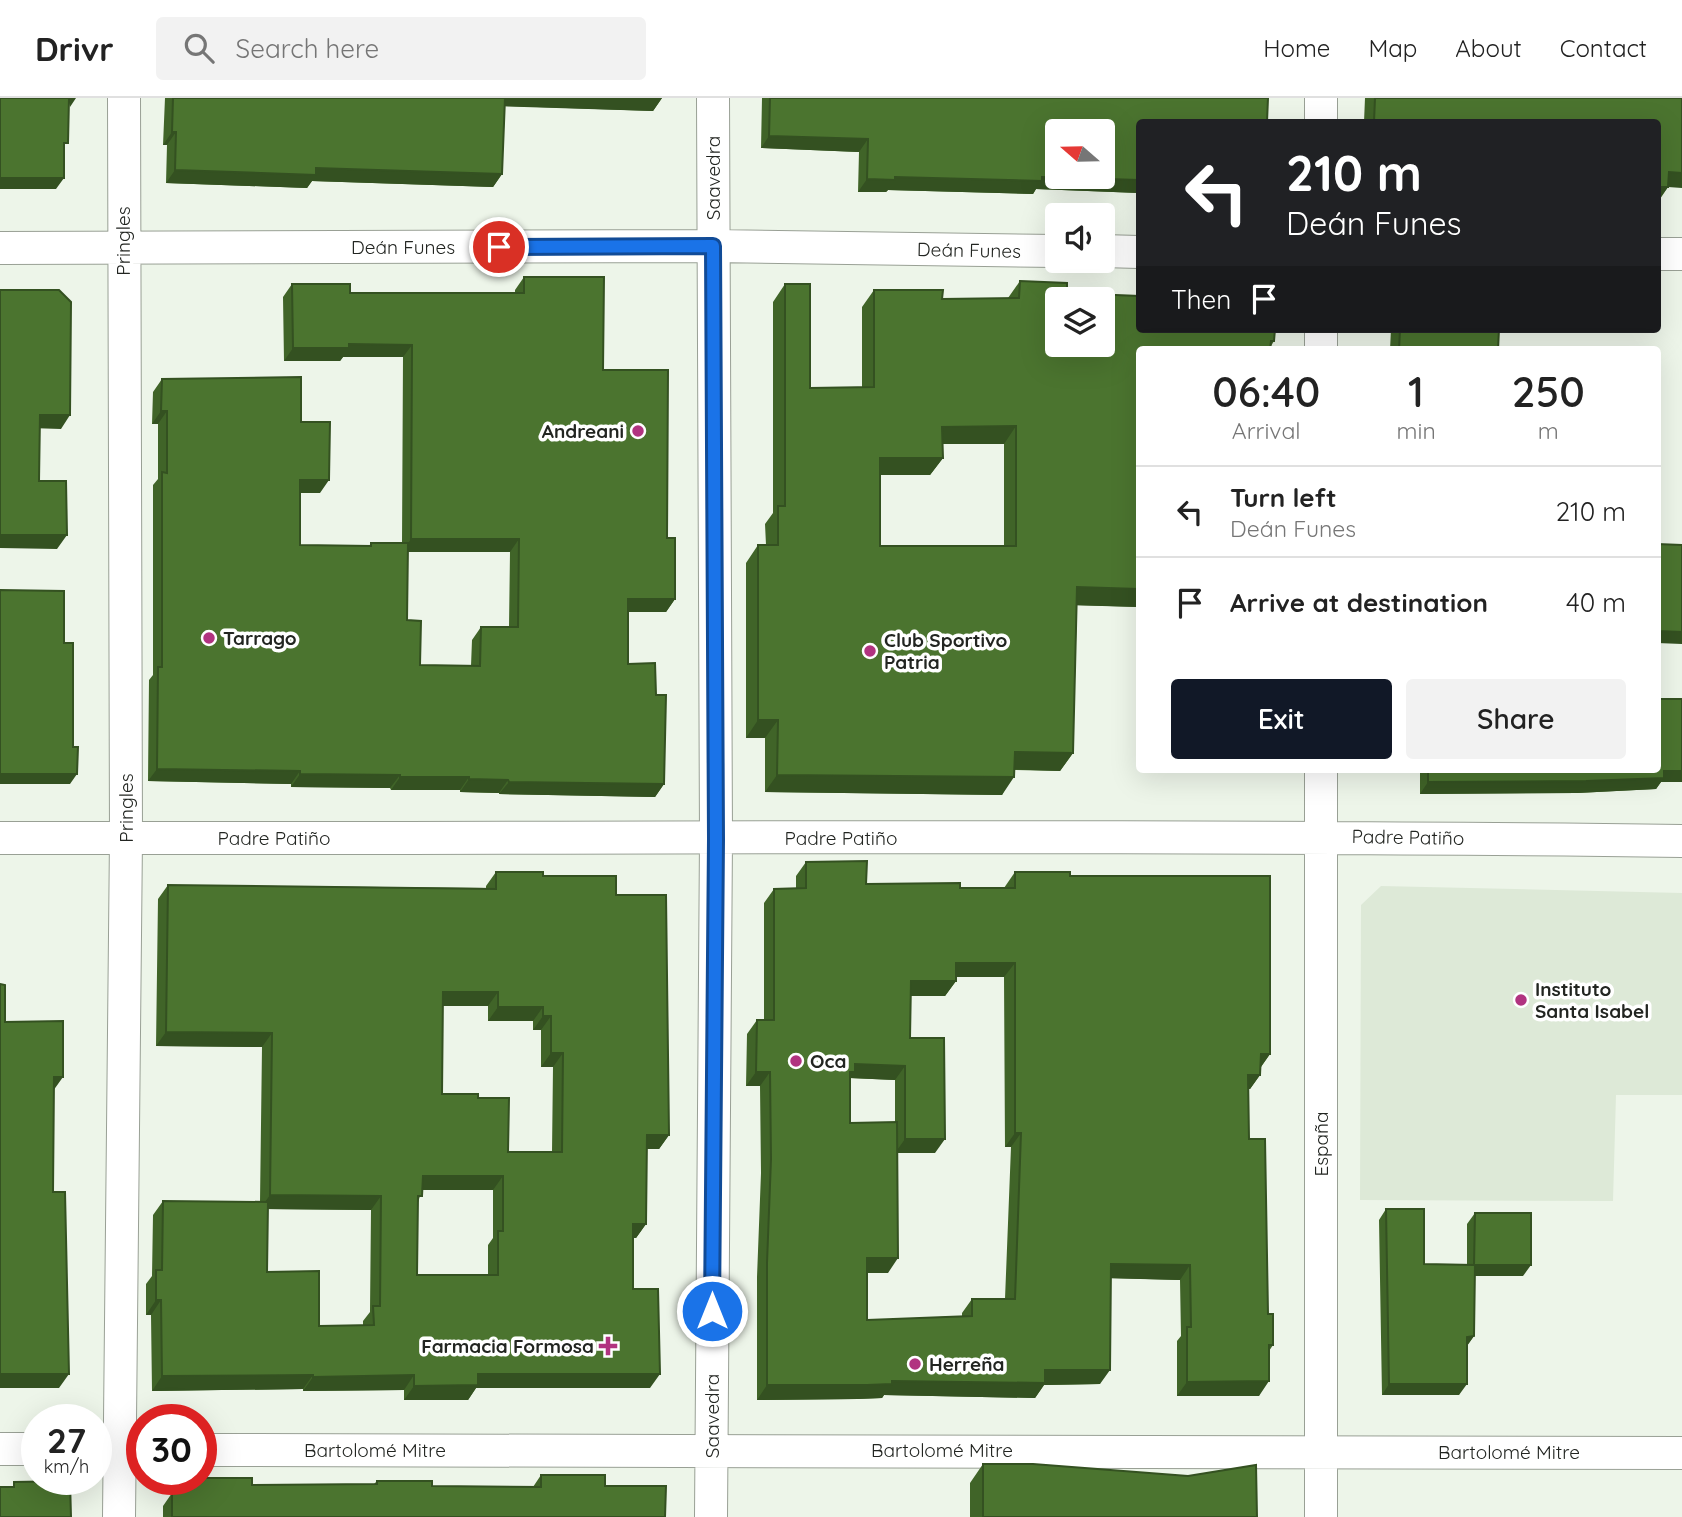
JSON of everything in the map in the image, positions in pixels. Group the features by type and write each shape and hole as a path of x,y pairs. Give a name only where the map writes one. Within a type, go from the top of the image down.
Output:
{"street":[{"name":"Pringles","path":"119,1517 127,838 124,98"},
{"name":"Saavedra","path":"711,1517 716,839 713,98"},
{"path":"1321,98 1321,119"},
{"name":"Deán Funes","path":"0,247 713,246 1045,251"},
{"path":"1115,251 1136,252"},
{"path":"1661,254 1682,254"},
{"name":"España","path":"1321,773 1321,1517"},
{"name":"Padre Patiño","path":"0,838 1321,836 1682,841"},
{"path":"0,1449 21,1449"},
{"name":"Bartolomé Mitre","path":"217,1450 1682,1453"}],"shaded area":[{"name":"Instituto Santa Isabel","path":"1381,886 1682,893 1682,1095 1616,1095 1613,1201 1360,1200 1361,905"}],"building":[{"path":"0,98 69,98 68,143 64,143 64,178 0,178"},
{"path":"173,98 505,98 502,174 316,168 316,175 175,170"},
{"path":"770,98 1268,98 1267,119 1136,119 1136,180 1115,179 1115,119 1045,119 1045,177 1042,177 1042,181 895,177 895,180 867,179 868,139 769,136"},
{"path":"1375,98 1682,98 1682,173 1669,172 1668,187 1661,187 1661,119 1374,119"},
{"path":"524,277 604,277 603,370 668,370 667,538 675,538 675,599 628,599 628,664 655,663 656,695 666,695 664,784 509,782 469,777 157,769 158,667 162,667 162,472 167,473 167,411 161,411 162,379 301,377 301,422 330,422 329,480 300,480 300,545 371,546 371,543 408,543 407,620 421,621 420,665 480,666 481,627 518,627 519,539 411,539 412,345 349,344 349,348 293,348 292,284 350,284 350,293 524,293"},
{"path":"1020,281 1067,283 1067,287 1045,287 1045,357 1115,357 1115,295 1136,296 1136,333 1275,333 1274,341 1271,341 1270,346 1136,346 1136,589 1077,587 1073,753 1015,752 1014,777 777,775 778,720 758,720 758,545 778,545 778,506 785,506 785,284 810,284 810,388 874,387 874,290 943,290 942,299 1019,298","holes":["1016,426 1016,546 880,546 880,458 943,458 942,427"]},
{"path":"0,290 59,290 71,302 70,415 40,415 39,481 66,481 67,535 0,535"},
{"path":"1400,333 1499,333 1498,346 1399,346"},
{"path":"1661,544 1682,545 1682,632 1661,631"},
{"path":"0,590 64,591 64,643 73,643 73,747 78,747 77,774 0,774"},
{"path":"1661,699 1682,699 1682,771 1664,771 1664,778 1428,782 1428,773 1661,773"},
{"path":"867,861 866,884 960,883 960,888 1015,888 1015,872 1070,872 1070,876 1270,876 1270,1054 1261,1054 1260,1075 1248,1075 1249,1139 1265,1139 1268,1314 1273,1314 1273,1345 1269,1345 1269,1381 1187,1382 1187,1327 1191,1327 1190,1265 1111,1264 1110,1370 1045,1370 1045,1383 892,1381 892,1384 867,1385 767,1385 770,1072 756,1072 757,1020 774,1020 774,889 806,888 806,862","holes":["956,963 1015,963 1015,1133 1021,1133 1015,1299 972,1299 972,1316 867,1320 867,1258 898,1258 897,1122 850,1123 850,1072 855,1072 855,1064 905,1066 905,1139 945,1139 944,1038 910,1038 911,981 956,981"]},
{"path":"496,872 543,872 543,876 616,876 616,895 666,895 669,1135 647,1135 646,1224 633,1224 633,1289 658,1289 660,1374 478,1374 478,1385 414,1386 414,1375 162,1376 161,1300 156,1300 156,1270 162,1270 163,1201 268,1202 267,1272 319,1271 319,1326 374,1325 373,1306 380,1306 381,1196 270,1195 272,1033 166,1032 168,885 496,889","holes":["443,992 498,992 498,1007 543,1007 543,1016 551,1016 551,1053 563,1053 562,1152 508,1152 509,1098 478,1098 478,1094 442,1094","423,1176 503,1176 503,1231 498,1231 498,1275 417,1275 418,1196 422,1196"]},
{"path":"0,984 5,985 5,1022 63,1021 63,1077 54,1077 53,1192 65,1192 69,1374 0,1374"},
{"path":"1386,1209 1424,1209 1424,1264 1474,1265 1475,1213 1531,1213 1531,1265 1475,1265 1474,1336 1467,1337 1467,1384 1389,1384"},
{"path":"983,1464 1033,1464 1188,1476 1256,1465 1257,1517 983,1517"},
{"path":"541,1475 605,1475 605,1486 666,1486 665,1517 172,1517 172,1495 217,1495 217,1478 252,1478 252,1485 432,1481 432,1486 541,1487"},
{"path":"14,1482 21,1482 21,1495 70,1495 71,1517 0,1517 0,1487 14,1487"}],"place":[{"name":"Andreani","path":"638,431"},
{"name":"Tarrago","path":"209,638"},
{"name":"Club Sportivo Patria","path":"870,651"},
{"name":"Instituto Santa Isabel","path":"1521,1000"},
{"name":"Oca","path":"796,1061"},
{"name":"Farmacia Formosa","path":"608,1346"},
{"name":"Herreña","path":"915,1364"}],"route":[{"path":"499,247 713,246 716,839 712,1311"}]}
